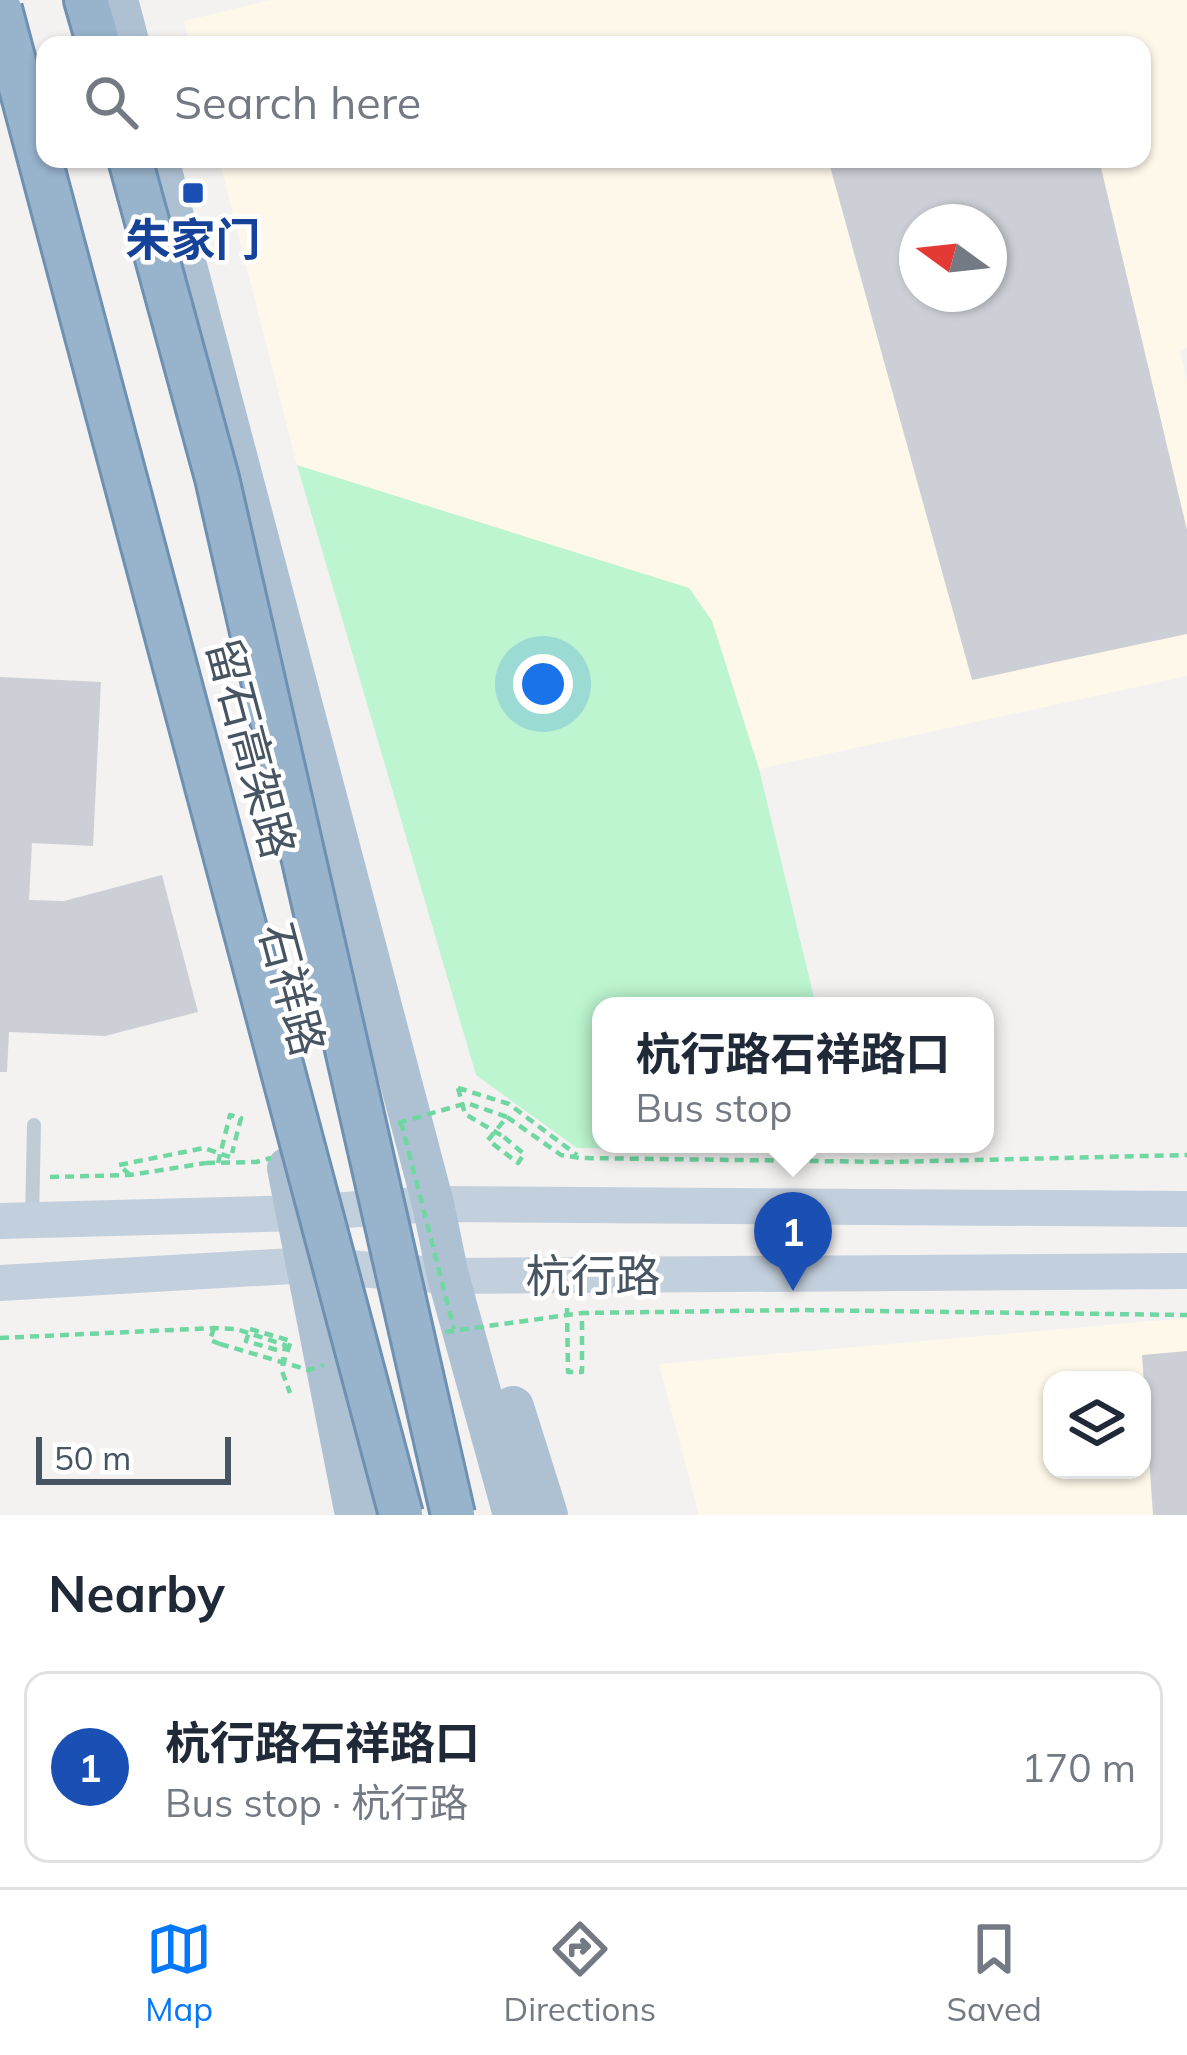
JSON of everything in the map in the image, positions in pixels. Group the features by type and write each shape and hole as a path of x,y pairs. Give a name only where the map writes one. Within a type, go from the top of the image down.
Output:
{"highway":[{"path":"86,0 96,36"},
{"name":"留石高架路","path":"0,9 36,144"},
{"name":"留石高架路","path":"42,168 401,1515"},
{"name":"留石高架路","path":"132,168 217,478 453,1515"}],"main road":[{"path":"117,0 127,36"},
{"name":"石祥路","path":"0,76 300,1213 358,1506"},
{"name":"石祥路","path":"160,168 514,1515"},
{"name":"杭行路","path":"16,1221 433,1204 1187,1209"},
{"name":"杭行路","path":"0,1282 309,1265 448,1276 1187,1271"},
{"path":"448,1276 500,1367 547,1515"}],"lane":[{"path":"16,1221 33,1175 34,1125"}],"path":[{"path":"581,1158 509,1104 458,1088 465,1114 504,1137 524,1154 518,1162 488,1140 507,1117 560,1155 581,1158 891,1162 1187,1155"},
{"path":"112,1176 119,1165 204,1148 230,1156 241,1118 230,1115 218,1163"},
{"path":"401,1122 454,1329"},
{"path":"33,1175 130,1175 206,1163"},
{"path":"119,1165 130,1175"},
{"path":"568,1332 568,1372 583,1372 582,1313 801,1310 1187,1315"},
{"path":"214,1328 210,1340 284,1361 291,1341 250,1329 246,1341 280,1351"},
{"path":"0,1338 236,1329 285,1345 280,1351 282,1371 290,1394"}],"shaded area":[{"path":"270,0 1187,0 1187,348 1180,350 1187,381 1187,676 759,769 712,621 689,588 297,465 221,168 1151,168 1151,36 188,36 184,21"},
{"path":"1187,1318 1187,1515 699,1515 659,1364"}],"green space":[{"path":"297,465 689,588 712,621 759,769 814,997 592,997 592,1148 577,1148 476,1075"}],"building":[{"path":"830,168 1101,168 1187,530 1187,634 972,680"},
{"path":"0,677 101,682 93,846 32,843 29,900 64,901 162,875 198,1012 105,1036 9,1032 7,1072 0,1072"},
{"path":"1187,1351 1187,1515 1153,1515 1151,1371 1143,1371 1142,1355"}],"place":[{"name":"朱家门","path":"193,193"},
{"name":"杭行路石祥路口","path":"793,1291"}]}
